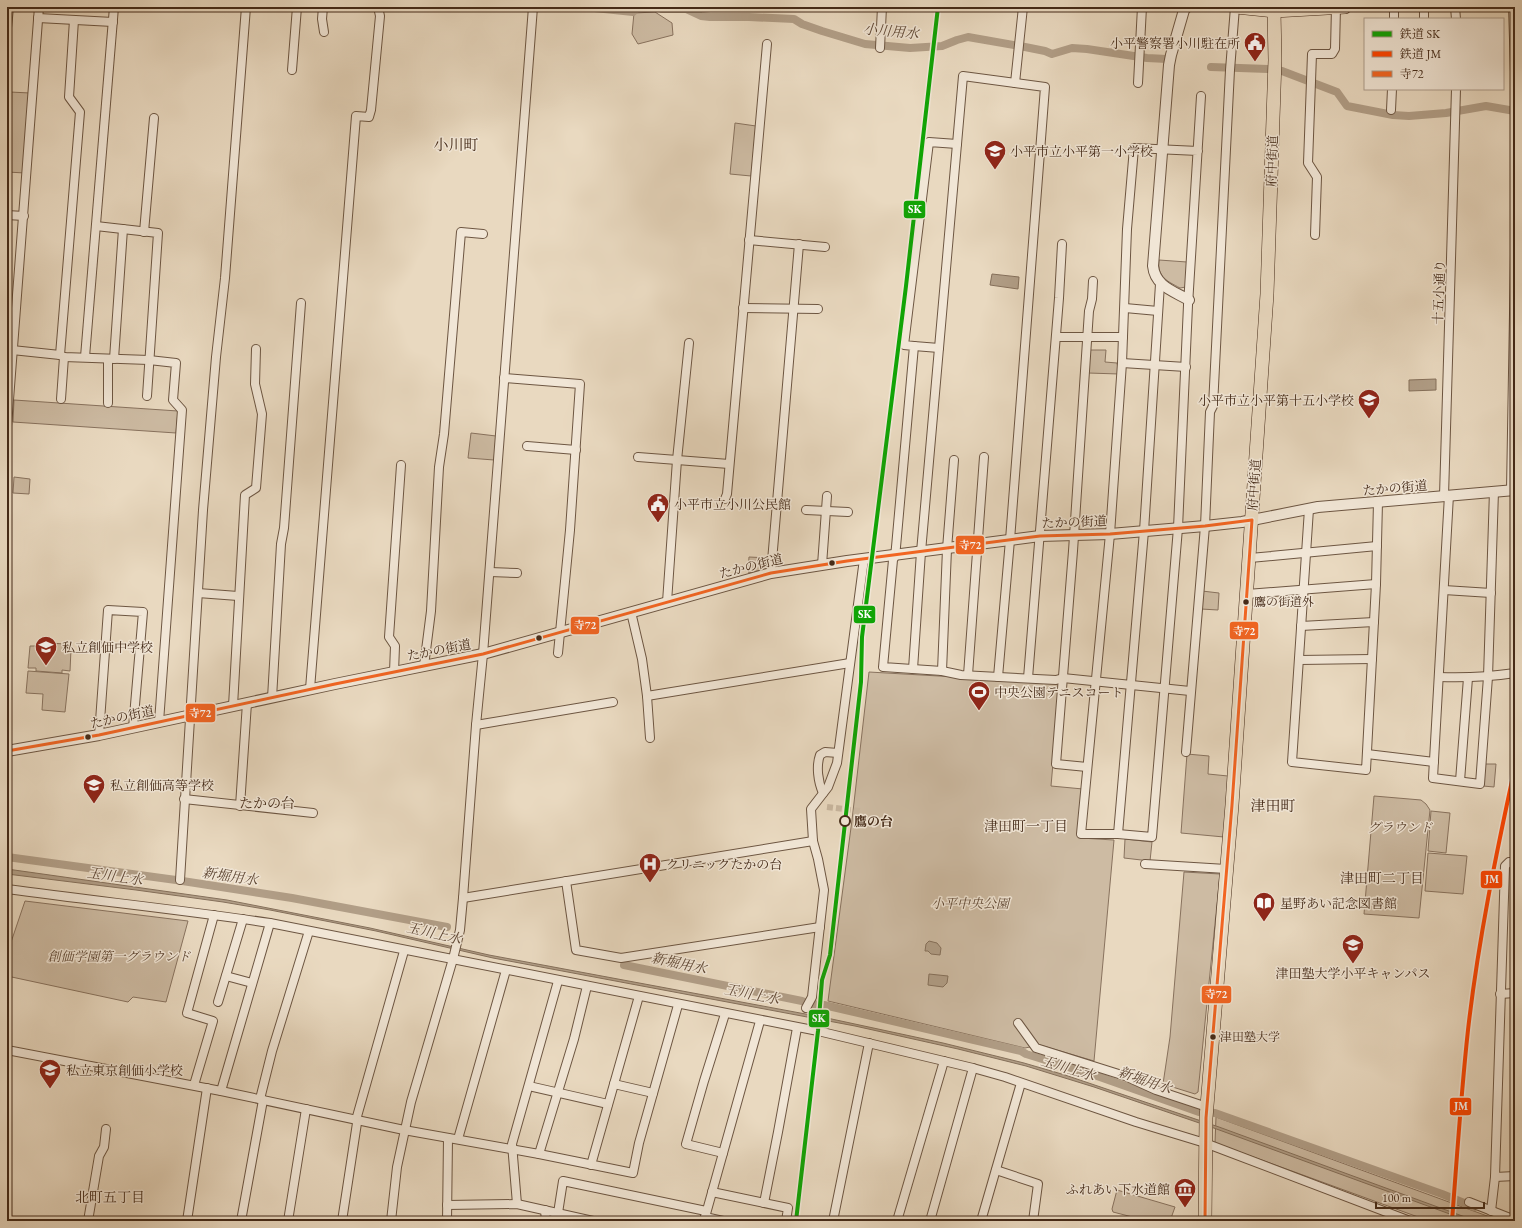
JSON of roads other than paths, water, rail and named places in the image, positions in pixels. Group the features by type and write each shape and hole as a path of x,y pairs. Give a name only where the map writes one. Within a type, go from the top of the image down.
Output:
{"main road":[{"path":"1235,7 1274,11 1345,7"},
{"name":"府中街道","path":"1205,1221 1206,1121 1250,558 1267,294 1275,60 1274,11"}],"street":[{"path":"7,28 9,7"},
{"path":"7,426 8,385 24,216 39,7"},
{"path":"85,357 114,7"},
{"path":"180,880 203,510 216,357 225,278 246,7"},
{"path":"292,70 297,7"},
{"path":"323,7 322,19 324,32"},
{"path":"310,689 325,487 356,116 369,117 371,110 380,16 378,7"},
{"path":"391,1221 397,1167 401,1153 404,1130 458,941 464,898 476,725 490,572 533,7"},
{"path":"880,45 882,7"},
{"path":"1015,83 1023,7"},
{"path":"1138,83 1142,7"},
{"path":"1187,7 1184,10 1171,55 1152,266 1153,274 1160,284 1189,300"},
{"path":"1186,752 1205,526 1210,412 1213,406 1230,68 1235,7"},
{"path":"1315,235 1318,177 1308,163 1312,54 1332,54 1335,48 1336,7"},
{"path":"1394,7 1394,18"},
{"path":"1424,7 1424,18"},
{"path":"1456,7 1456,18"},
{"path":"1513,7 1515,72"},
{"path":"38,18 113,22"},
{"path":"61,398 62,356 80,112 69,97 74,20"},
{"path":"725,499 767,44"},
{"path":"913,669 921,552 963,76 1045,87 998,677"},
{"path":"1391,110 1392,90"},
{"name":"十五小通り","path":"1456,90 1444,590 1433,778 1460,781"},
{"path":"1198,151 1134,148 1128,229 1122,363 1110,534 1087,767 1082,834 1118,834 1152,837 1178,528 1201,96"},
{"path":"144,232 154,118"},
{"path":"939,348 904,345 929,142 957,144"},
{"path":"7,215 24,216"},
{"path":"96,226 158,233 147,396"},
{"path":"108,403 123,229"},
{"path":"424,666 430,611 439,467 444,434 461,232 483,234"},
{"path":"749,240 825,246"},
{"path":"771,573 799,244"},
{"path":"1028,678 1056,337 1062,244"},
{"path":"1513,490 1515,255"},
{"path":"1087,767 1056,764 1089,311 1092,299 1093,281"},
{"path":"1118,834 1144,531 1160,284"},
{"path":"272,698 281,544 284,528 301,302"},
{"path":"743,308 818,309"},
{"path":"1124,308 1158,311"},
{"path":"1056,337 1123,337"},
{"path":"667,602 676,460 689,343"},
{"path":"914,346 895,556 893,560 883,668 942,671 968,675 998,677 1056,680 1063,678 1190,691"},
{"path":"233,706 244,496 256,488 262,414 254,384 256,349"},
{"path":"12,350 62,356 149,360 176,363 173,400 182,410 159,722"},
{"path":"1122,363 1186,367"},
{"path":"504,378 580,384 576,450 558,653"},
{"path":"527,446 576,450"},
{"path":"638,456 729,464"},
{"path":"968,675 984,457"},
{"path":"942,671 947,549 954,460"},
{"path":"394,672 395,646 389,637 397,490 401,465"},
{"name":"たかの街道","path":"7,751 99,735 310,689 483,654 771,573 1040,536 1110,534 1205,526 1252,520 1309,509 1513,490"},
{"path":"1468,678 1460,781 1480,784 1488,677 1494,491"},
{"path":"822,565 827,496"},
{"path":"1309,509 1292,762 1366,770 1376,584 1378,502"},
{"path":"806,510 848,512"},
{"path":"1250,558 1377,546"},
{"path":"806,1007 812,997 824,890 813,841 811,809 828,787 837,763 864,559"},
{"path":"490,572 517,573"},
{"path":"1247,594 1376,584"},
{"path":"1444,590 1491,593"},
{"path":"198,593 238,596"},
{"path":"99,735 108,610 143,612 133,728"},
{"path":"631,612 642,659 647,696 650,738"},
{"path":"1301,626 1374,622"},
{"path":"1299,660 1372,659"},
{"path":"647,696 850,663"},
{"path":"1439,677 1488,677 1515,673"},
{"path":"476,725 613,702"},
{"path":"240,806 247,703"},
{"path":"823,793 820,785 818,760 820,754 824,752 838,753"},
{"path":"1367,754 1434,762"},
{"path":"184,799 313,813"},
{"path":"464,898 813,841"},
{"path":"1491,1211 1495,1177 1505,866 1509,862 1515,862"},
{"path":"1145,864 1226,869"},
{"path":"566,881 576,950 591,953 620,958 820,928"},
{"path":"7,889 101,902 214,914 270,923 678,1005 760,1021 801,1027 973,1068 1136,1122 1206,1121"},
{"path":"194,1085 213,1020 187,1013 214,914"},
{"path":"218,1002 243,919"},
{"path":"221,1091 270,923"},
{"path":"241,1221 261,1099 272,1051 310,931"},
{"path":"342,1221 357,1123 356,1120 404,951"},
{"path":"458,1140 506,970"},
{"path":"226,976 252,983"},
{"path":"517,1204 512,1144 558,981"},
{"path":"540,1154 574,1039 587,986"},
{"path":"1500,994 1515,993"},
{"path":"591,1165 639,996"},
{"path":"7,1050 194,1085 404,1130 540,1154 634,1173 653,1093 678,1005"},
{"path":"722,1154 686,1144 725,1014"},
{"path":"705,1217 760,1021"},
{"path":"1018,1023 1036,1048 1125,1076 1156,1090 1206,1121 1410,1221"},
{"path":"764,1203 801,1027"},
{"path":"833,1221 870,1043"},
{"path":"897,1221 944,1061"},
{"path":"930,1221 973,1068"},
{"path":"981,1221 1021,1083"},
{"path":"614,1084 653,1093"},
{"path":"529,1086 608,1104"},
{"path":"187,1221 207,1088"},
{"path":"288,1221 306,1109"},
{"path":"88,1221 99,1156 104,1147 106,1129"},
{"path":"447,1221 448,1138"},
{"path":"996,1170 1038,1184 1033,1221"},
{"path":"1495,1177 1515,1176"},
{"path":"558,1213 563,1181 723,1221"},
{"path":"712,1192 788,1208 786,1221"},
{"path":"1469,1202 1515,1220"},
{"path":"447,1205 517,1204 594,1221"},
{"path":"545,1210 546,1221"}],"waterway":[{"name":"小川用水","path":"585,7 633,12 638,7"},
{"name":"小川用水","path":"662,7 662,9 686,9 701,16 710,17 794,19 802,24 865,44 910,48 942,46 968,37 1045,51 1052,54 1072,48 1147,58 1167,59"},
{"name":"小川用水","path":"1211,67 1268,69"},
{"name":"小川用水","path":"1282,71 1337,92 1347,106 1393,115 1409,116 1446,113 1486,106 1515,111"},
{"name":"新堀用水","path":"7,857 176,880 292,898 447,927"},
{"name":"新堀用水","path":"624,965 802,1001 810,1004 824,1005 1021,1051 1026,1054 1097,1076 1199,1112 1215,1113 1442,1194 1474,1207"}],"tunnel":[{"path":"827,807 860,811"}],"rail line":[{"name":"SK","path":"796,1221 818,1031 822,980 830,955 861,682 862,637 906,286 938,7"},
{"name":"JM","path":"1452,1221 1463,1078 1472,997 1488,898 1515,767"}],"place":[{"name":"小平警察署小川駐在所","path":"1255,62"},
{"name":"小平市立小平第一小学校","path":"995,170"},
{"name":"小平市立小平第十五小学校","path":"1369,420"},
{"name":"小平市立小川公民館","path":"658,524"},
{"name":"鷹の街道外","path":"1246,602"},
{"name":"私立創価中学校","path":"46,666"},
{"name":"中央公園テニスコート","path":"979,712"},
{"name":"私立創価高等学校","path":"94,804"},
{"name":"鷹の台","path":"845,821"},
{"name":"クリニックたかの台","path":"650,884"},
{"name":"星野あい記念図書館","path":"1264,922"},
{"name":"津田塾大学小平キャンパス","path":"1353,964"},
{"name":"津田塾大学","path":"1213,1037"},
{"name":"私立東京創価小学校","path":"50,1090"},
{"name":"ふれあい下水道館","path":"1185,1208"}],"district":[{"name":"小川町","path":"456,144"},
{"name":"たかの台","path":"267,803"},
{"name":"津田町","path":"1273,805"},
{"name":"津田町一丁目","path":"1026,826"},
{"name":"津田町二丁目","path":"1382,878"},
{"name":"北町五丁目","path":"110,1197"}],"park label":[{"name":"グラウンド","path":"1400,827"},
{"name":"小平中央公園","path":"970,903"},
{"name":"創価学園第一グラウンド","path":"119,956"}],"water label":[{"name":"玉川上水","path":"115,876"},
{"name":"玉川上水","path":"434,933"},
{"name":"玉川上水","path":"752,994"},
{"name":"玉川上水","path":"1068,1068"}]}
